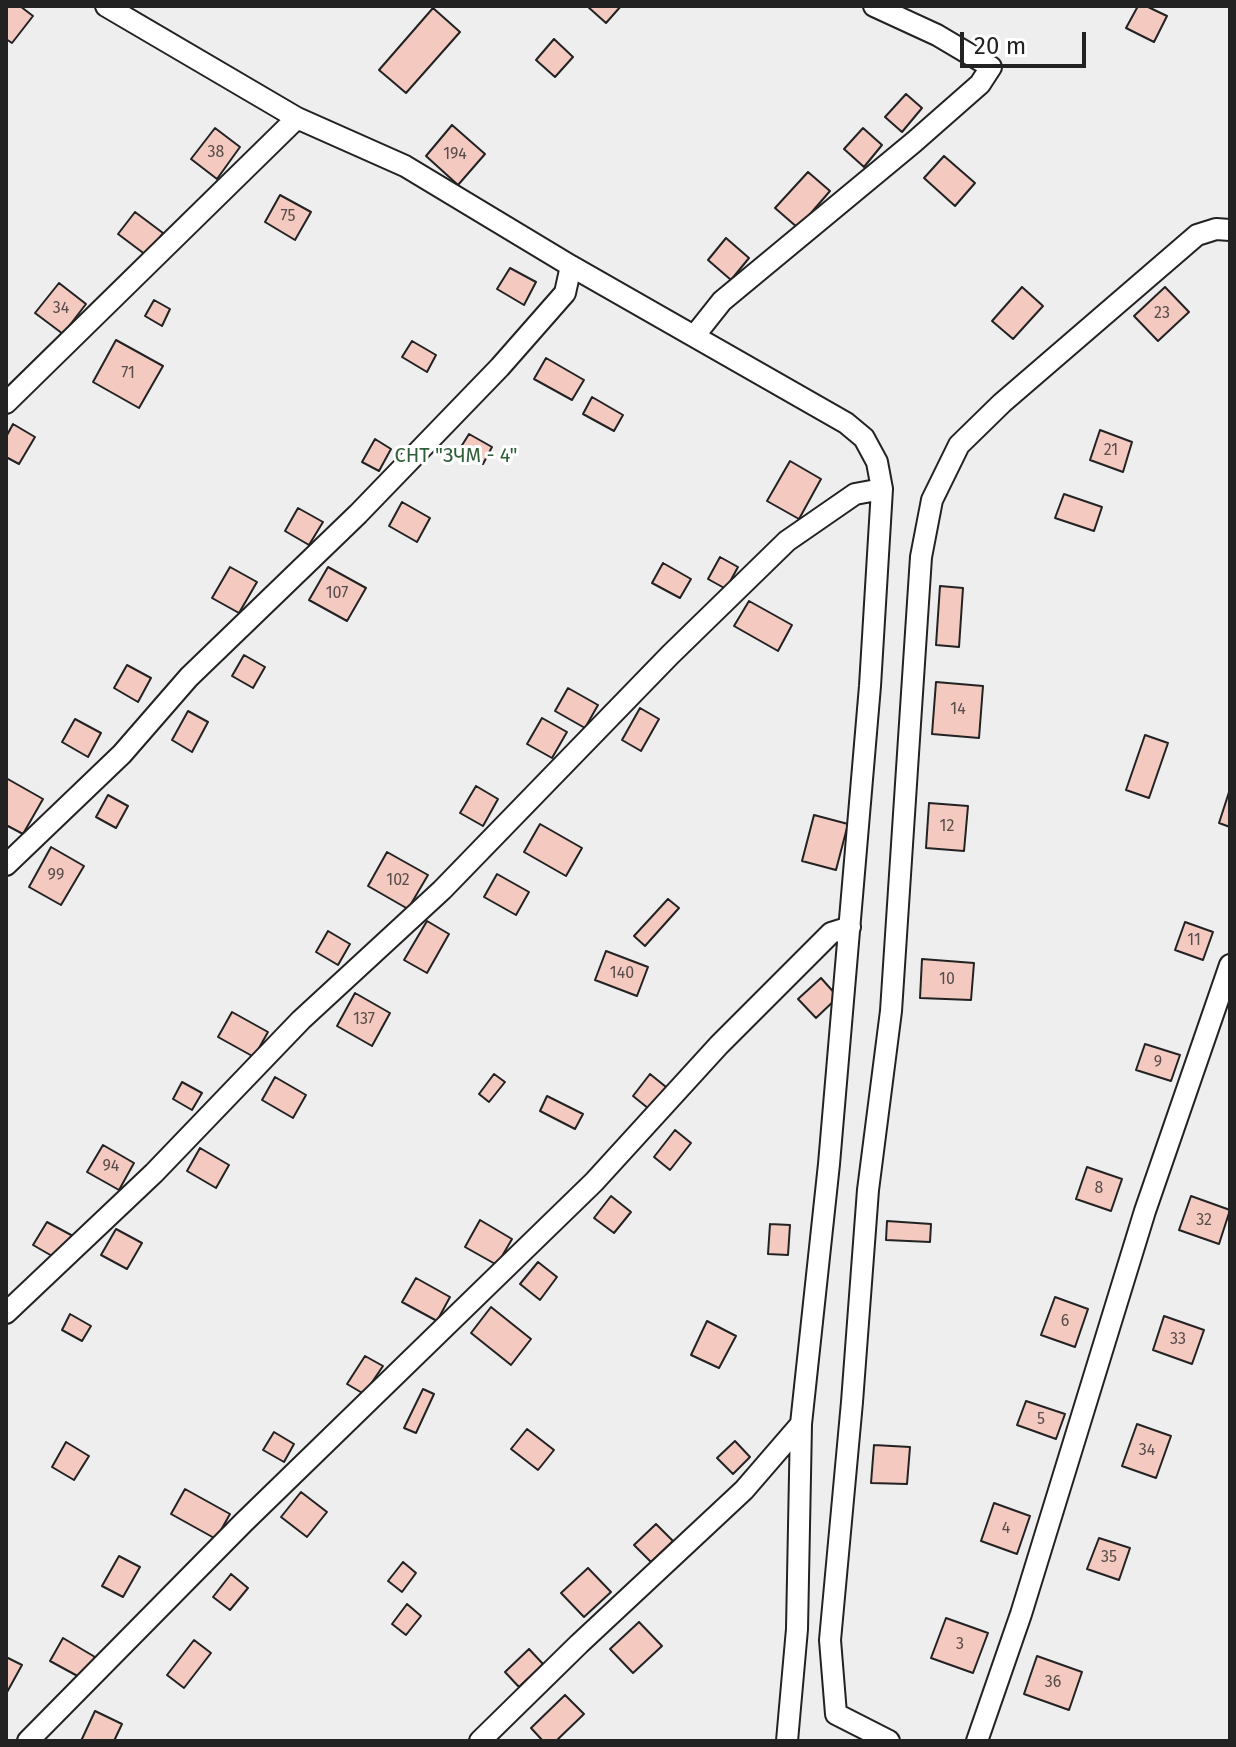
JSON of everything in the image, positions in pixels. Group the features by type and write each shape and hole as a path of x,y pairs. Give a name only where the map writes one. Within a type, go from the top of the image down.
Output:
{"lane":[{"path":"106,6 252,94 297,118 405,166 571,266 846,423 864,438 877,462 882,489 870,686 829,1164 801,1424 797,1629 787,1741"},
{"path":"695,335 722,301 914,142 980,84 991,67 937,35 874,6"},
{"path":"6,403 297,118"},
{"path":"889,1741 836,1714 830,1640 868,1190 891,1011 921,557 932,500 959,445 1002,403 1197,235 1216,229 1230,230"},
{"path":"6,865 122,754 189,677 358,514 500,367 565,293 571,266"},
{"path":"6,1313 154,1173 301,1020 442,890 606,719 787,541 855,494 882,489"},
{"path":"28,1741 243,1523 594,1182 719,1045 831,933 850,927"},
{"path":"977,1741 1021,1614 1145,1211 1230,965"},
{"path":"480,1741 744,1490 801,1424"}],"green space":[{"name":"СНТ \"ЗЧМ - 4\"","path":"6,6 1230,6 1230,1741 6,1741"}],"building":[{"path":"6,6 20,6 33,16 12,43 6,39"},
{"path":"587,6 621,6 606,23"},
{"path":"1138,6 1146,6 1167,16 1154,42 1126,28"},
{"path":"433,8 460,32 406,93 379,70"},
{"path":"554,39 573,57 555,77 536,60"},
{"path":"906,94 922,108 902,132 885,117"},
{"path":"452,125 485,154 458,185 426,156"},
{"path":"215,128 240,147 217,179 191,159"},
{"path":"863,128 882,145 864,167 844,149"},
{"path":"944,156 975,183 955,206 924,178"},
{"path":"808,172 830,191 798,228 775,208"},
{"path":"280,195 311,212 295,240 265,222"},
{"path":"135,212 163,233 146,255 118,234"},
{"path":"726,238 749,258 731,280 708,260"},
{"path":"510,268 536,282 524,305 497,289"},
{"path":"59,283 86,304 63,334 35,313"},
{"path":"1022,287 1043,306 1013,339 992,321"},
{"path":"1165,287 1189,312 1158,341 1134,316"},
{"path":"154,300 170,309 162,326 145,316"},
{"path":"116,340 163,366 139,408 93,382"},
{"path":"412,341 436,355 427,372 402,357"},
{"path":"546,358 584,380 572,400 534,379"},
{"path":"592,397 623,415 614,431 583,414"},
{"path":"13,424 35,437 19,464 6,457 6,437"},
{"path":"1100,430 1132,442 1123,472 1090,460"},
{"path":"469,434 492,447 483,464 459,450"},
{"path":"375,439 391,449 379,471 362,462"},
{"path":"790,461 821,479 799,519 767,501"},
{"path":"1064,494 1102,507 1094,531 1055,518"},
{"path":"402,502 430,518 417,542 389,526"},
{"path":"298,508 323,522 309,545 285,531"},
{"path":"720,557 738,567 726,589 708,579"},
{"path":"663,563 691,579 680,598 652,583"},
{"path":"230,567 257,582 239,613 212,598"},
{"path":"328,567 366,588 347,621 309,600"},
{"path":"940,586 963,588 959,647 936,645"},
{"path":"749,601 792,625 778,651 734,626"},
{"path":"244,655 265,667 253,688 232,676"},
{"path":"127,665 151,678 138,702 114,688"},
{"path":"936,682 983,686 979,738 932,734"},
{"path":"568,688 598,705 585,728 555,711"},
{"path":"640,708 659,719 641,751 622,740"},
{"path":"188,711 208,722 192,752 172,740"},
{"path":"542,718 567,732 552,758 527,744"},
{"path":"75,719 101,733 88,757 62,742"},
{"path":"1145,735 1168,743 1149,798 1126,790"},
{"path":"6,778 43,799 23,834 6,825"},
{"path":"476,786 498,799 483,826 460,813"},
{"path":"1230,789 1230,827 1219,823"},
{"path":"108,795 128,806 116,828 96,817"},
{"path":"929,803 968,806 964,851 926,848"},
{"path":"814,815 848,824 836,870 802,861"},
{"path":"540,824 582,848 566,876 524,852"},
{"path":"51,847 84,866 61,905 29,887"},
{"path":"387,852 428,875 408,909 368,886"},
{"path":"497,874 529,892 516,915 484,897"},
{"path":"668,899 679,908 645,946 634,936"},
{"path":"427,921 449,934 427,973 404,960"},
{"path":"1185,922 1213,932 1203,960 1175,950"},
{"path":"328,931 350,944 338,965 316,952"},
{"path":"606,951 648,967 637,996 595,980"},
{"path":"922,959 974,963 971,1000 920,998"},
{"path":"821,978 838,997 816,1018 798,999"},
{"path":"355,993 390,1013 372,1046 337,1026"},
{"path":"232,1012 268,1032 254,1057 218,1037"},
{"path":"1145,1044 1180,1055 1171,1081 1136,1070"},
{"path":"494,1074 505,1082 489,1102 479,1094"},
{"path":"650,1074 671,1091 654,1113 633,1096"},
{"path":"275,1077 306,1095 293,1118 262,1100"},
{"path":"182,1082 202,1093 192,1110 173,1099"},
{"path":"547,1096 583,1114 575,1129 540,1111"},
{"path":"675,1130 691,1143 670,1170 654,1157"},
{"path":"103,1145 134,1163 119,1190 87,1172"},
{"path":"200,1148 229,1165 216,1188 187,1171"},
{"path":"1087,1167 1122,1179 1111,1211 1076,1199"},
{"path":"611,1196 631,1212 614,1233 594,1218"},
{"path":"1191,1196 1230,1210 1219,1244 1179,1230"},
{"path":"480,1220 512,1239 497,1265 465,1247"},
{"path":"887,1221 931,1224 930,1242 886,1240"},
{"path":"47,1222 73,1236 59,1260 33,1245"},
{"path":"770,1224 790,1225 788,1255 768,1254"},
{"path":"116,1229 142,1243 127,1269 101,1255"},
{"path":"538,1262 557,1277 540,1300 520,1284"},
{"path":"416,1278 450,1297 437,1321 402,1302"},
{"path":"1055,1297 1088,1309 1075,1347 1041,1335"},
{"path":"491,1307 531,1339 511,1365 471,1333"},
{"path":"70,1314 91,1326 82,1341 62,1330"},
{"path":"1164,1316 1204,1330 1192,1364 1153,1350"},
{"path":"707,1321 736,1336 719,1368 691,1355"},
{"path":"365,1356 383,1366 364,1394 347,1384"},
{"path":"423,1389 434,1394 416,1433 404,1428"},
{"path":"1026,1401 1065,1414 1056,1439 1017,1425"},
{"path":"1137,1424 1171,1436 1156,1478 1122,1466"},
{"path":"527,1429 554,1450 538,1470 511,1449"},
{"path":"274,1432 294,1444 284,1462 263,1450"},
{"path":"735,1441 750,1457 733,1474 717,1458"},
{"path":"66,1442 89,1456 74,1480 52,1467"},
{"path":"874,1445 910,1447 907,1484 871,1483"},
{"path":"185,1489 230,1514 216,1539 171,1514"},
{"path":"301,1492 327,1512 307,1537 281,1517"},
{"path":"994,1503 1030,1516 1017,1554 981,1541"},
{"path":"656,1524 673,1541 651,1562 634,1545"},
{"path":"1099,1538 1130,1548 1119,1580 1087,1569"},
{"path":"119,1556 140,1567 123,1597 102,1586"},
{"path":"403,1562 416,1573 402,1592 388,1581"},
{"path":"588,1568 611,1592 584,1617 561,1593"},
{"path":"231,1574 248,1588 230,1610 213,1597"},
{"path":"407,1604 421,1616 406,1635 392,1624"},
{"path":"946,1618 988,1633 973,1673 931,1658"},
{"path":"639,1622 662,1646 633,1673 610,1649"},
{"path":"63,1638 95,1657 83,1679 50,1661"},
{"path":"194,1640 211,1653 184,1688 167,1675"},
{"path":"529,1649 543,1664 519,1687 505,1672"},
{"path":"1037,1656 1082,1672 1069,1710 1024,1694"},
{"path":"6,1657 22,1665 6,1694"},
{"path":"565,1695 584,1714 556,1741 543,1741 531,1728"},
{"path":"95,1711 122,1724 114,1741 81,1741"}]}
